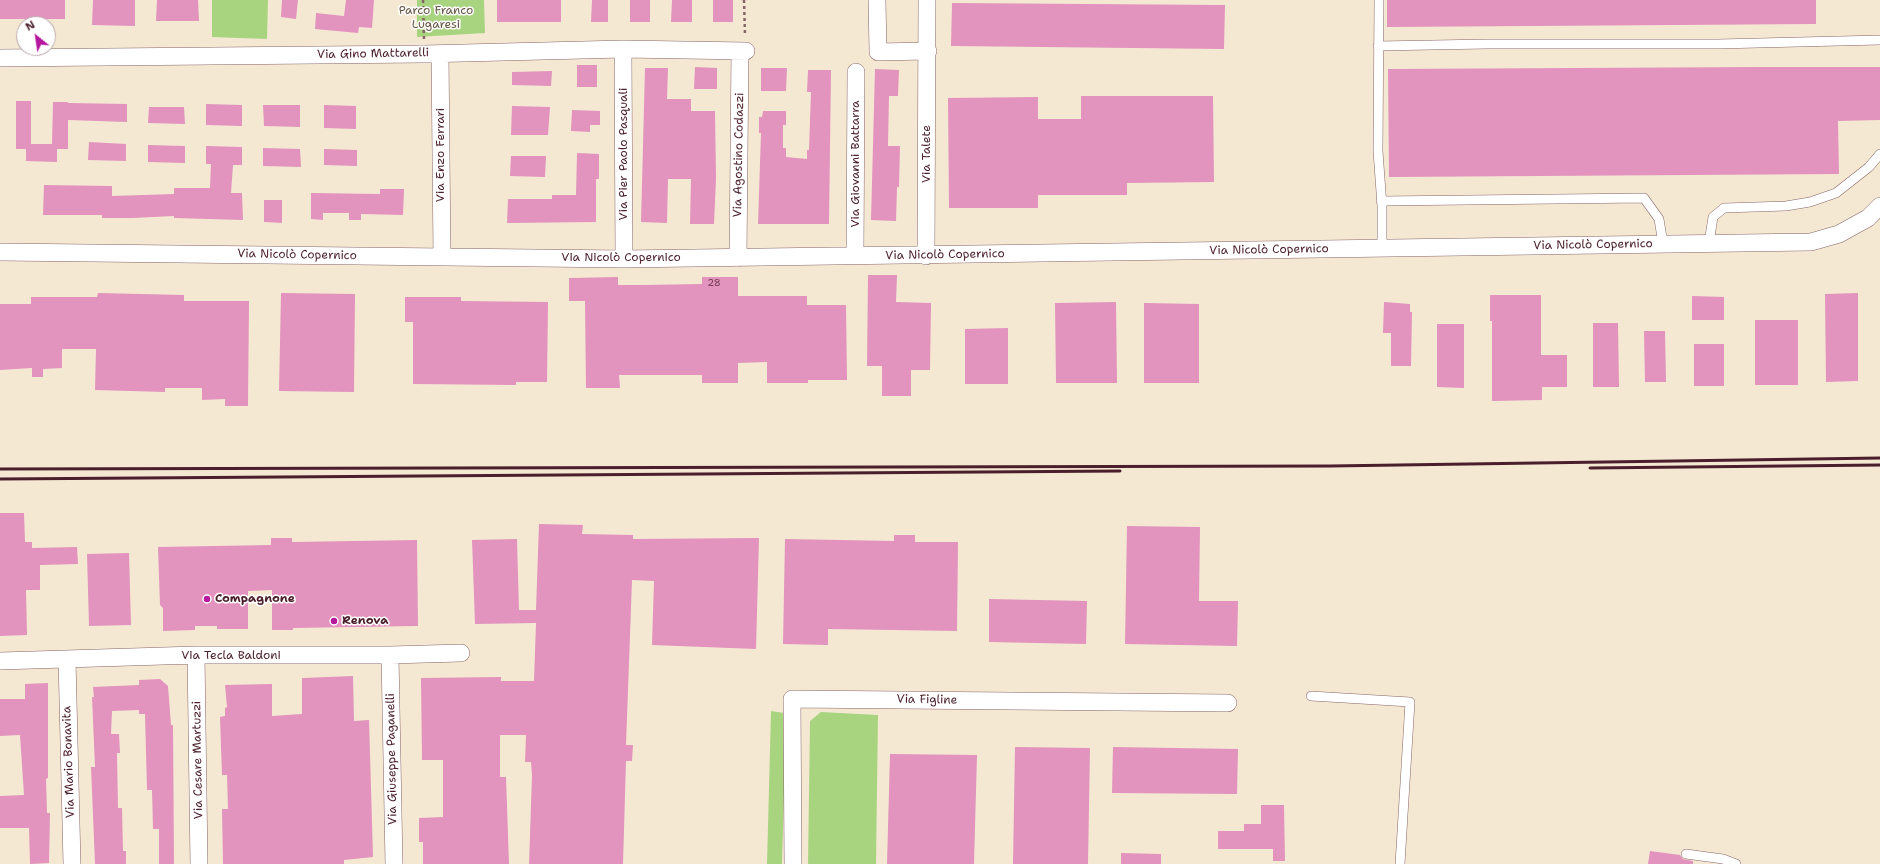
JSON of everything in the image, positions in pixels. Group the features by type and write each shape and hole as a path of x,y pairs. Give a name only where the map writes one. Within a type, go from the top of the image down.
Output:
{"street":[{"path":"877,0 878,52 928,51"},
{"name":"Via Talete","path":"926,256 927,0"},
{"name":"Via Gino Mattarelli","path":"0,58 432,54 623,49 743,51"},
{"name":"Via Pier Paolo Pasquali","path":"623,49 624,259"},
{"name":"Via Agostino Codazzi","path":"738,258 743,51"},
{"name":"Via Enzo Ferrari","path":"432,54 442,256"},
{"name":"Via Giovanni Battarra","path":"855,256 856,72"},
{"name":"Via Nicolò Copernico","path":"0,252 624,259 926,256 1811,242 1839,234 1868,218 1880,206"},
{"name":"Via Tecla Baldoni","path":"0,661 196,656 461,653"},
{"name":"Via Giuseppe Paganelli","path":"390,655 394,864"},
{"name":"Via Cesare Martuzzi","path":"196,656 199,864"},
{"name":"Via Mario Bonavita","path":"67,659 72,864"},
{"name":"Via Figline","path":"793,864 792,699 1228,703"}],"lane":[{"path":"1379,0 1378,151 1382,248"},
{"path":"1378,46 1487,44 1718,44 1880,40"},
{"path":"1709,243 1713,217 1724,208 1786,206 1810,202 1836,194 1869,166 1880,154"},
{"path":"1381,201 1644,198 1659,219 1663,244"},
{"path":"1311,696 1410,702 1400,864"},
{"path":"1686,854 1723,859 1736,864"}],"path":[{"path":"423,0 432,54"},
{"path":"743,51 744,0"}],"green space":[{"path":"212,0 268,0 267,39 212,37"},
{"name":"Parco Franco Lugaresi","path":"417,0 484,0 485,33 417,37"},
{"path":"771,711 784,713 786,719 782,864 767,864"},
{"path":"821,712 878,715 876,864 808,864 810,721"}],"building":[{"path":"0,0 65,0 65,19 56,19 56,16 16,16 16,19 0,19"},
{"path":"93,0 135,0 135,26 92,25"},
{"path":"157,0 198,0 199,21 156,21"},
{"path":"282,0 298,0 296,19 281,17"},
{"path":"346,0 374,0 372,28 359,27 358,33 315,29 316,13 344,16"},
{"path":"497,0 561,0 561,22 497,22"},
{"path":"592,0 608,0 608,22 591,22"},
{"path":"630,0 650,0 650,22 630,22"},
{"path":"672,0 692,0 692,22 671,22"},
{"path":"713,0 733,0 733,22 713,22"},
{"path":"1387,0 1816,0 1816,24 1387,27"},
{"path":"952,3 1225,5 1224,49 951,46"},
{"path":"577,65 597,65 597,87 577,87"},
{"path":"695,67 717,68 717,89 694,89"},
{"path":"1880,67 1880,120 1838,121 1839,174 1389,177 1388,69"},
{"path":"645,68 668,68 667,99 691,99 691,111 715,111 716,179 714,224 690,224 691,179 668,179 667,223 641,222"},
{"path":"761,68 787,68 786,91 761,91"},
{"path":"875,69 899,70 898,96 889,96 888,146 900,146 896,221 871,220"},
{"path":"808,70 831,70 829,224 758,224 761,133 759,133 759,117 762,117 763,111 786,111 786,125 783,125 783,148 786,148 786,157 807,159 807,150 809,150 811,92 807,92"},
{"path":"552,71 551,86 512,85 512,72"},
{"path":"1081,96 1213,96 1214,182 1127,183 1127,195 1038,195 1038,208 949,208 948,98 1038,97 1038,119 1081,119"},
{"path":"16,101 31,101 31,144 52,144 53,102 127,104 127,122 68,120 68,149 57,149 57,162 26,161 26,149 16,149"},
{"path":"206,104 242,105 242,126 206,125"},
{"path":"263,105 300,105 300,127 264,126"},
{"path":"324,105 356,106 356,129 324,128"},
{"path":"512,106 550,107 548,135 511,135"},
{"path":"149,107 184,107 185,124 148,123"},
{"path":"572,110 600,111 600,125 590,125 590,132 571,131"},
{"path":"89,142 126,144 126,161 88,160"},
{"path":"148,145 185,146 185,163 148,162"},
{"path":"206,146 242,147 242,165 233,165 231,193 242,193 243,220 174,218 174,216 102,218 102,215 43,215 44,185 112,186 112,196 174,194 174,188 210,188 211,164 206,164"},
{"path":"263,148 300,149 301,167 263,166"},
{"path":"324,149 357,150 357,166 324,165"},
{"path":"577,153 599,154 599,179 596,179 596,222 507,223 508,199 552,199 552,195 576,195"},
{"path":"511,156 546,156 545,177 510,176"},
{"path":"380,189 404,189 403,215 361,214 361,220 349,220 349,213 323,213 323,220 311,219 311,193 380,194"},
{"path":"264,200 282,200 282,223 264,222"},
{"path":"868,275 897,275 896,302 931,303 930,370 911,370 911,396 882,396 882,366 867,366"},
{"path":"618,277 618,285 643,285 702,284 702,277 738,277 738,296 807,296 807,305 846,305 847,380 808,380 808,383 767,383 767,362 738,363 738,383 702,383 702,375 619,375 620,388 586,388 585,301 569,301 569,278"},
{"path":"98,293 184,295 184,301 249,301 248,406 225,406 225,399 202,400 202,388 165,388 165,392 95,390 96,349 62,349 62,368 43,369 43,377 32,377 32,368 0,370 0,304 31,304 31,297 97,297"},
{"path":"281,293 355,294 354,392 279,391"},
{"path":"1858,293 1858,381 1826,382 1825,294"},
{"path":"1490,295 1541,295 1541,355 1567,355 1567,387 1542,387 1542,400 1492,401 1492,321 1490,321"},
{"path":"1692,296 1724,297 1724,320 1692,320"},
{"path":"405,297 461,297 461,301 548,302 547,382 516,382 516,385 413,384 413,322 405,322"},
{"path":"1116,302 1117,383 1056,383 1055,303"},
{"path":"1384,302 1410,304 1410,312 1412,312 1411,366 1391,366 1391,333 1383,333"},
{"path":"1144,303 1199,304 1199,383 1144,383"},
{"path":"1755,320 1798,320 1798,385 1755,385"},
{"path":"1593,323 1618,323 1619,387 1593,387"},
{"path":"1437,324 1464,324 1464,388 1437,387"},
{"path":"1008,328 1008,384 965,384 965,329"},
{"path":"1644,331 1665,331 1666,382 1645,382"},
{"path":"1694,344 1724,344 1724,386 1694,386"},
{"path":"0,513 24,513 25,542 32,542 32,548 77,547 78,564 40,565 40,590 26,590 27,635 0,636"},
{"path":"539,524 583,525 582,534 633,535 633,539 759,538 756,649 652,645 654,581 632,580 626,745 633,745 632,761 626,761 623,864 529,864 532,776 531,762 525,762 526,735 500,735 500,777 506,777 509,864 423,864 423,842 419,842 419,818 443,817 443,760 422,760 421,678 501,677 501,681 534,681 536,623 475,624 472,540 517,539 519,610 536,610"},
{"path":"1127,526 1200,527 1199,601 1238,601 1237,646 1125,644"},
{"path":"894,535 915,535 915,542 958,542 957,631 828,629 828,645 783,644 785,539 894,541"},
{"path":"271,538 292,538 292,542 417,540 418,626 293,628 293,630 272,630 272,590 248,591 248,629 217,629 217,626 195,626 195,630 163,631 163,608 160,605 158,547 271,545"},
{"path":"129,553 131,625 89,626 87,554"},
{"path":"989,599 1087,601 1086,644 989,642"},
{"path":"353,676 354,721 369,720 373,857 344,860 344,864 223,864 222,809 228,809 227,775 222,775 220,717 225,716 225,708 227,707 225,685 272,684 272,716 302,714 302,678"},
{"path":"160,679 168,686 171,725 173,725 174,864 159,864 159,829 153,829 152,790 147,790 145,714 139,714 139,710 112,711 111,734 119,734 120,753 117,753 118,808 122,808 123,851 126,851 126,864 95,864 91,767 95,767 92,697 94,697 93,687 139,685 139,680"},
{"path":"48,683 48,778 46,779 47,813 50,813 49,863 30,864 29,828 0,828 0,796 24,795 20,735 0,736 0,699 25,699 25,684"},
{"path":"1015,747 1090,748 1088,864 1013,864"},
{"path":"1113,747 1238,749 1237,794 1112,793"},
{"path":"890,754 977,755 974,864 887,864"},
{"path":"1261,805 1284,805 1285,861 1273,861 1273,849 1218,849 1218,831 1244,831 1244,824 1261,824"},
{"path":"1650,851 1680,855 1683,859 1693,861 1693,864 1648,864"},
{"path":"1121,853 1161,854 1161,864 1121,864"}],"railway":[{"path":"0,469 1330,466 1880,458"},
{"path":"1590,468 1880,465"},
{"path":"0,479 1120,471"}],"place":[{"name":"Compagnone","path":"207,599"},
{"name":"Renova","path":"334,621"}]}
